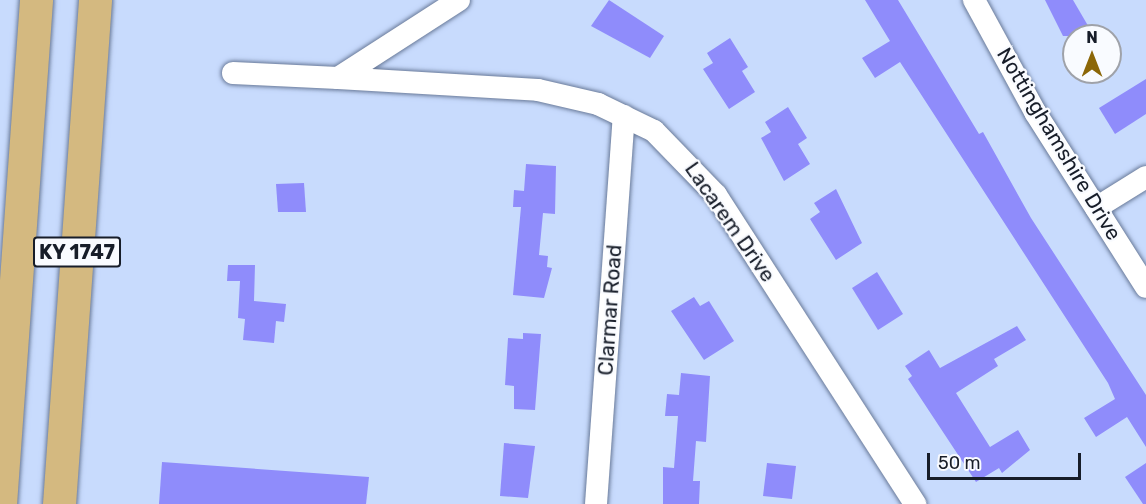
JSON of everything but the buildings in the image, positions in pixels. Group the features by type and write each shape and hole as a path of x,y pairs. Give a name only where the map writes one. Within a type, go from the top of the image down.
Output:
{"main road":[{"name":"KY 1747","path":"0,504 36,0"},
{"name":"KY 1747","path":"59,504 95,0"}],"street":[{"path":"338,78 459,0"},
{"name":"Nottinghamshire Drive","path":"974,0 1096,208 1146,287"},
{"name":"Lacarem Drive","path":"233,73 538,90 588,100 624,116 669,143 716,195 915,504"},
{"name":"Clarmar Road","path":"596,504 624,116"},
{"path":"1096,208 1146,177"}]}
